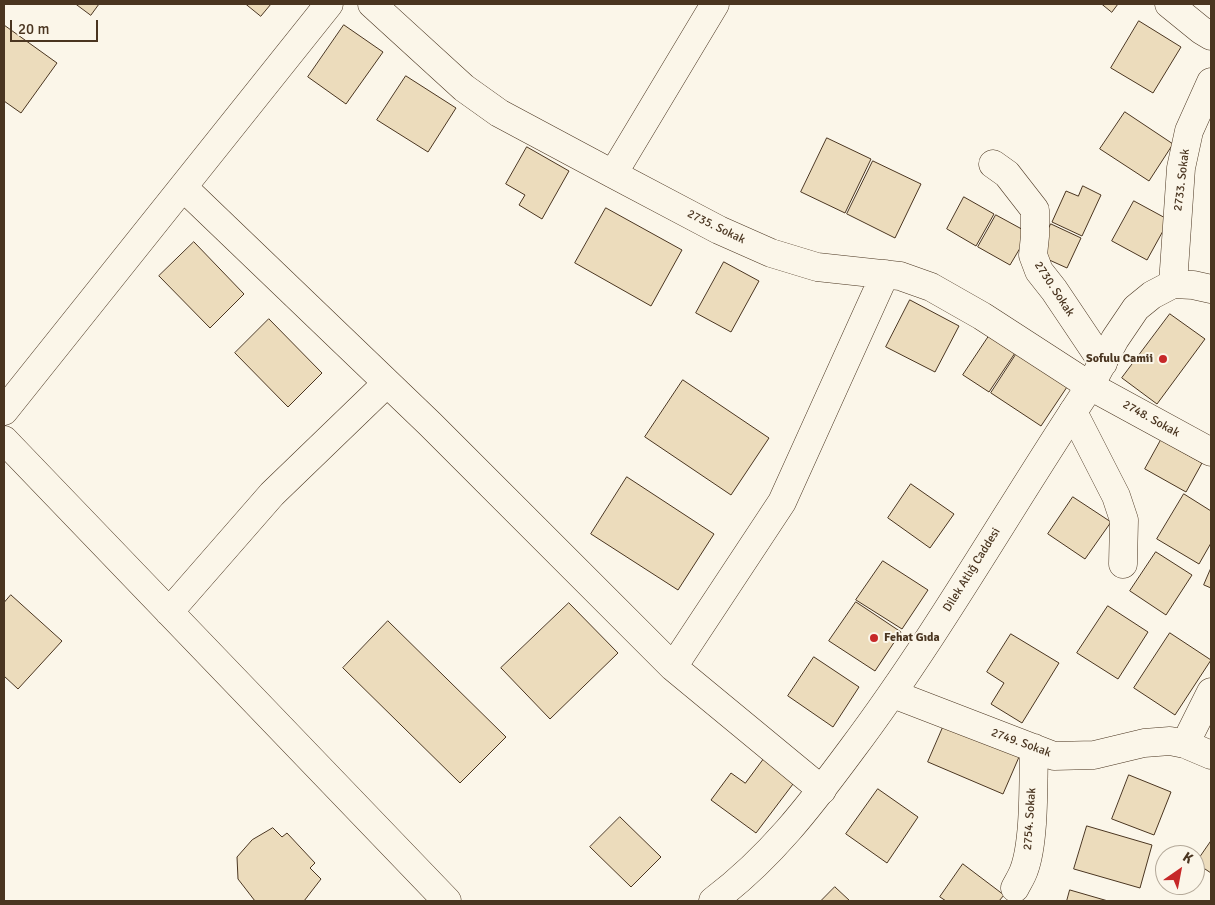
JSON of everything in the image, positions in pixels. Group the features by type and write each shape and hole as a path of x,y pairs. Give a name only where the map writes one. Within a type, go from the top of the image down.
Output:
{"street":[{"path":"4,411 329,4"},
{"name":"2735. Sokak","path":"372,4 464,88 499,112 719,230 772,253 817,267 900,276 931,287 982,316 1096,375"},
{"path":"613,174 716,4"},
{"path":"1169,4 1211,36"},
{"name":"2733. Sokak","path":"1173,284 1181,168 1189,131 1211,82"},
{"name":"2730. Sokak","path":"993,164 1007,174 1035,210 1033,256 1039,270 1054,290 1096,375"},
{"path":"183,186 387,383 674,667 822,790"},
{"path":"674,667 782,502 885,274"},
{"path":"1173,284 1193,285 1211,289"},
{"name":"Dilek Atlığ Caddesi","path":"713,901 732,887 770,852 806,812 893,694 1073,412 1136,308 1152,295 1173,284"},
{"name":"2748. Sokak","path":"1096,375 1211,452"},
{"path":"169,612 272,494 387,383"},
{"path":"1073,412 1116,496 1124,520 1123,564"},
{"path":"4,440 447,901"},
{"path":"1185,744 1211,692"},
{"name":"2749. Sokak","path":"893,694 1054,756 1094,755 1144,743 1170,741 1185,744 1211,756"},
{"name":"2754. Sokak","path":"1016,888 1025,870 1029,848 1034,748"}],"building":[{"path":"76,4 99,4 91,15"},
{"path":"246,4 271,4 261,16"},
{"path":"1102,4 1118,4 1112,12"},
{"path":"1139,21 1181,47 1153,93 1111,68"},
{"path":"4,25 57,63 21,113 4,101"},
{"path":"344,25 383,52 346,104 308,77"},
{"path":"406,76 456,108 428,152 377,120"},
{"path":"1125,112 1173,144 1149,181 1100,149"},
{"path":"827,138 871,159 845,213 801,192"},
{"path":"527,147 569,171 542,219 519,205 525,195 506,184"},
{"path":"873,161 921,184 895,238 847,214"},
{"path":"1083,186 1101,195 1082,236 1052,222 1066,191 1078,196"},
{"path":"964,197 994,214 976,246 947,229"},
{"path":"1134,201 1169,220 1147,260 1112,241"},
{"path":"606,208 682,250 651,306 575,263"},
{"path":"996,215 1029,233 1010,265 978,247"},
{"path":"1051,224 1081,238 1067,268 1036,254"},
{"path":"194,242 244,294 210,328 159,276"},
{"path":"724,262 759,281 731,332 696,313"},
{"path":"910,300 959,326 935,372 886,347"},
{"name":"Sofulu Camii","path":"1170,314 1205,339 1157,404 1122,378"},
{"path":"269,319 322,373 288,407 235,353"},
{"path":"989,336 1015,353 989,392 963,375"},
{"path":"1017,353 1067,387 1041,426 991,393"},
{"path":"683,380 769,438 731,495 645,437"},
{"path":"1161,440 1202,463 1186,492 1145,469"},
{"path":"627,477 714,534 678,590 591,534"},
{"path":"911,484 954,514 930,548 888,518"},
{"path":"1184,494 1211,511 1211,543 1199,564 1157,539"},
{"path":"1073,497 1111,522 1085,559 1048,534"},
{"path":"1156,552 1192,575 1166,615 1130,591"},
{"path":"883,561 928,590 902,629 856,600"},
{"path":"1211,568 1211,588 1204,585"},
{"path":"11,595 62,641 18,689 4,676 4,603"},
{"path":"856,602 901,632 875,671 829,641"},
{"path":"569,603 618,653 550,719 501,668"},
{"path":"1108,606 1148,632 1118,679 1077,653"},
{"path":"388,621 506,737 460,783 343,668"},
{"path":"1170,633 1211,660 1175,715 1134,688"},
{"path":"1011,634 1059,663 1022,723 991,704 1004,683 987,672"},
{"path":"814,657 859,687 833,727 788,696"},
{"path":"944,725 1019,757 1003,794 928,762"},
{"path":"766,756 796,780 756,833 711,800 731,773 745,783"},
{"path":"1129,775 1171,792 1154,835 1112,819"},
{"path":"878,789 918,817 887,863 846,834"},
{"path":"620,817 661,857 631,887 590,847"},
{"path":"1087,826 1152,845 1140,888 1074,869"},
{"path":"273,828 282,837 287,833 315,863 310,868 321,879 304,901 255,901 238,879 237,857 252,840"},
{"path":"1211,841 1211,873 1205,869 1205,850"},
{"path":"963,864 1004,895 999,901 946,901 940,897"},
{"path":"835,887 850,901 821,901"},
{"path":"1070,890 1108,901 1067,901"}],"place":[{"name":"Sofulu Camii","path":"1163,359"},
{"name":"Fehat Gıda","path":"874,638"}]}
